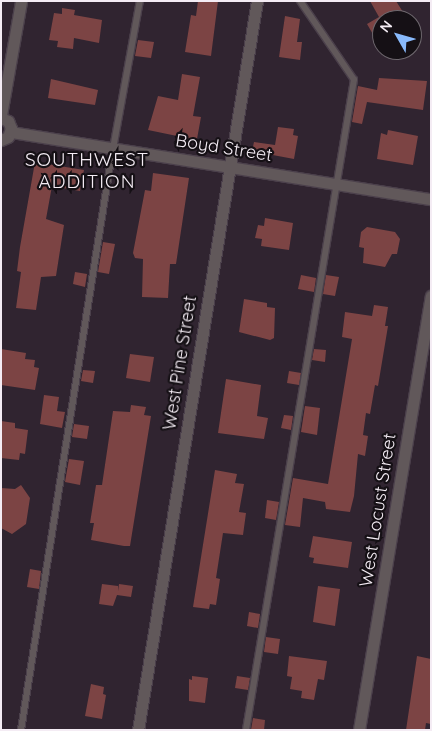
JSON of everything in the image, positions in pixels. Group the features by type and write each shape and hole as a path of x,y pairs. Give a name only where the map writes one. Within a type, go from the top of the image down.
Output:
{"street":[{"path":"1,140 11,132 10,124 1,117 21,1"},
{"name":"West Pine Street","path":"138,730 257,1"},
{"name":"Boyd Street","path":"11,132 431,199"},
{"name":"West Locust Street","path":"359,730 431,296"}],"lane":[{"path":"21,730 113,148 140,1"},
{"path":"246,730 354,80 300,1"}],"building":[{"path":"198,1 218,1 211,56 185,52 191,15 196,16"},
{"path":"370,1 396,1 402,10 375,10"},
{"path":"62,8 75,10 74,15 102,20 99,43 74,38 73,49 57,47 58,41 49,40 54,13 62,14"},
{"path":"285,16 300,19 297,42 302,42 300,60 279,57"},
{"path":"372,21 372,33 367,24"},
{"path":"138,40 154,42 151,58 135,56"},
{"path":"182,74 200,77 193,116 201,117 197,139 192,138 191,143 176,140 177,136 148,130 158,96 178,100"},
{"path":"379,78 427,81 423,110 367,102 362,124 352,122 358,86 377,90"},
{"path":"51,79 98,90 95,105 48,98"},
{"path":"278,127 294,129 293,135 298,136 294,159 252,151 254,142 275,145"},
{"path":"388,130 418,136 413,165 377,159 381,133 387,135"},
{"path":"35,162 84,170 80,191 52,186 46,219 64,225 56,276 41,277 36,310 16,308 21,272 17,271 20,247"},
{"path":"153,173 189,178 176,264 170,264 168,298 142,297 143,259 135,258 133,253 145,190 151,191"},
{"path":"265,218 293,223 289,250 261,246 262,239 255,238 258,225 264,226"},
{"path":"367,227 395,232 400,239 397,254 392,254 385,267 363,263 364,248 359,247 361,232"},
{"path":"103,242 115,244 109,274 98,272"},
{"path":"75,272 87,274 85,287 73,284"},
{"path":"301,275 316,278 314,292 298,289"},
{"path":"326,275 339,277 335,296 323,294"},
{"path":"244,299 267,303 267,307 275,308 274,338 270,340 239,332"},
{"path":"374,305 388,307 385,326 388,326 378,386 375,385 370,414 366,413 363,435 368,436 365,456 358,454 354,496 350,512 326,509 325,502 303,498 300,527 285,525 293,478 328,484 352,339 342,337 345,312 372,316"},
{"path":"1,349 26,353 25,359 35,360 34,367 39,368 35,390 1,385"},
{"path":"314,349 326,350 325,362 312,360"},
{"path":"130,354 154,357 150,382 126,378"},
{"path":"83,370 95,371 93,383 81,381"},
{"path":"289,371 301,373 299,385 287,383"},
{"path":"226,379 261,385 257,416 268,418 264,439 218,433"},
{"path":"44,395 59,397 57,411 65,412 62,428 40,424"},
{"path":"131,405 146,407 144,415 151,416 130,546 124,546 91,540 94,523 90,523 96,485 102,485 113,411 130,412"},
{"path":"305,406 320,408 317,435 301,432"},
{"path":"284,415 293,416 291,430 281,428"},
{"path":"1,421 15,423 15,428 28,430 25,454 20,453 19,460 1,458"},
{"path":"74,424 89,426 87,439 72,437"},
{"path":"69,459 84,461 80,485 65,482"},
{"path":"215,470 237,474 235,483 244,484 239,512 246,513 243,535 223,533 216,578 220,579 216,605 210,604 209,609 193,607"},
{"path":"21,485 30,498 26,524 12,534 1,528 1,488 15,489"},
{"path":"267,500 279,502 276,520 265,518"},
{"path":"313,536 352,542 348,568 313,563 314,558 309,557"},
{"path":"30,569 41,571 39,589 27,587"},
{"path":"102,584 118,586 118,591 119,584 133,586 131,597 117,595 113,606 99,604"},
{"path":"318,586 340,589 335,626 313,622"},
{"path":"249,612 260,614 258,628 247,626"},
{"path":"266,637 280,639 278,654 264,652"},
{"path":"289,656 327,661 324,680 318,679 314,700 301,698 302,691 290,689 292,677 287,676"},
{"path":"417,656 431,659 431,724 426,723 425,730 406,730"},
{"path":"192,676 208,678 205,703 189,701 189,679 192,680"},
{"path":"237,676 250,678 248,690 235,688"},
{"path":"91,684 104,687 103,694 106,695 102,719 85,716"},
{"path":"253,718 265,720 264,730 251,730"}],"district":[{"name":"SOUTHWEST ADDITION","path":"87,171"}]}
